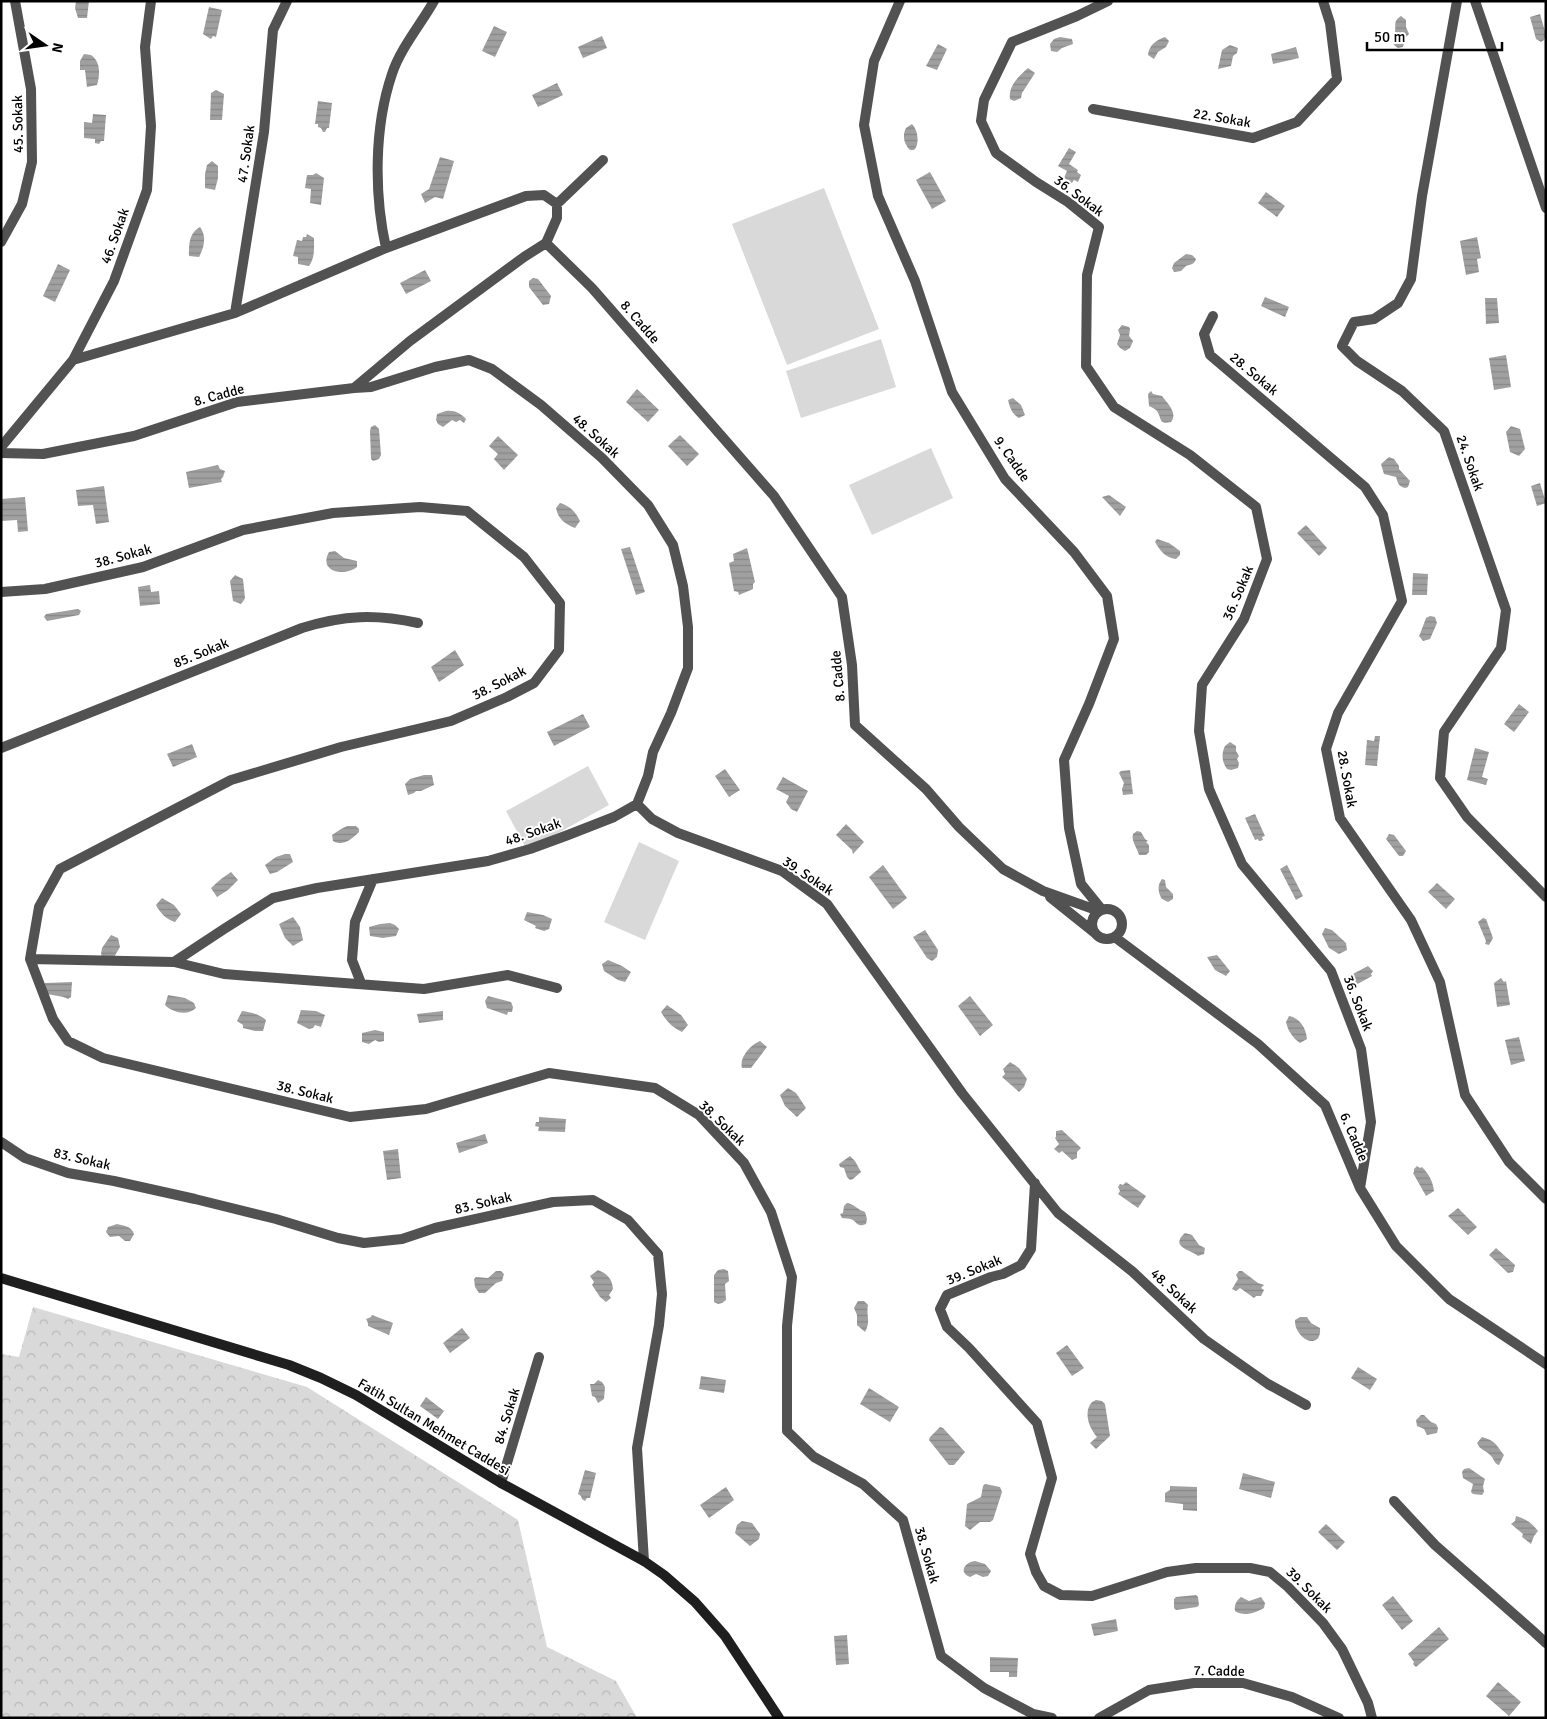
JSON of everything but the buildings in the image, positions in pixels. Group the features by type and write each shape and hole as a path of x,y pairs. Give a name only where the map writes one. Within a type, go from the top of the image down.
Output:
{"main road":[{"name":"Fatih Sultan Mehmet Caddesi","path":"1,1278 289,1365 363,1398 501,1483 644,1561 664,1575 695,1602 725,1636 779,1718"}],"street":[{"name":"45. Sokak","path":"1,242 22,204 32,162 31,89 15,1"},
{"name":"46. Sokak","path":"1,447 73,360 114,280 147,190 150,126 145,47 151,1"},
{"name":"47. Sokak","path":"235,312 264,132 273,30 287,1"},
{"path":"386,248 380,220 380,127 392,73 434,1"},
{"name":"9. Cadde","path":"900,1 874,61 864,126 878,196 915,281 952,392 1005,479 1074,552 1107,596 1114,639 1089,704 1064,760 1068,828 1081,884 1101,911"},
{"name":"36. Sokak","path":"1108,1 1077,16 1012,42 984,100 981,122 996,154 1068,202 1099,227 1087,276 1086,366 1114,407 1190,455 1256,507 1267,559 1244,619 1202,685 1199,731 1209,789 1242,864 1331,971 1361,1049 1371,1122 1360,1188"},
{"name":"22. Sokak","path":"1093,108 1253,138 1297,122 1337,79 1330,23 1323,1"},
{"name":"24. Sokak","path":"1457,1 1422,196 1411,279 1398,303 1374,319 1354,322 1342,346 1357,361 1402,391 1444,431 1506,610 1501,648 1444,732 1440,778 1467,817 1546,897"},
{"path":"1475,1 1546,208"},
{"path":"354,388 410,341 524,257 546,243 557,218 557,204 603,160"},
{"path":"73,360 235,312 386,248 526,196 544,195 557,204"},
{"name":"8. Cadde","path":"546,243 592,288 774,496 842,597 852,665 855,725 926,789 959,826 1003,869 1043,891 1101,911"},
{"name":"28. Sokak","path":"1213,316 1204,334 1210,355 1365,487 1383,515 1402,601 1338,713 1326,749 1340,818 1411,920 1440,982 1465,1095 1509,1162 1546,1199"},
{"name":"48. Sokak","path":"174,962 273,898 317,888 488,861 530,849 568,835 614,817 637,804 648,776 653,752 671,713 688,668 688,627 683,586 672,545 648,505 602,458 541,405 492,369 469,360 434,367 371,387 354,388"},
{"name":"8. Cadde","path":"1,453 43,454 134,436 237,402 354,388"},
{"name":"38. Sokak","path":"1,592 44,589 143,567 243,530 333,513 420,507 467,511 524,557 560,603 558,650 534,683 516,693 451,721 341,747 231,780 60,869 39,907 30,959 53,1019 68,1042 103,1058 350,1117 426,1109 549,1073 655,1088 699,1115 744,1163 771,1212 792,1277 787,1326 787,1430 814,1457 863,1484 903,1520 941,1656 984,1688 1033,1714 1052,1718"},
{"name":"85. Sokak","path":"1,748 302,628 326,621 365,616 393,618 418,623"},
{"name":"39. Sokak","path":"637,804 652,818 678,834 782,871 828,904 962,1093 1035,1184 1032,1249 1021,1265 1003,1274 947,1295 940,1309 947,1328 970,1348 1037,1423 1052,1478 1030,1554 1036,1572 1044,1586 1061,1595 1092,1596 1167,1572 1196,1568 1250,1568 1270,1572 1288,1587 1323,1623 1342,1649 1368,1703 1372,1718"},
{"path":"361,983 352,960 354,922 373,880"},
{"name":"8. Cadde","path":"1043,891 1095,933"},
{"path":"1112,910 1120,915 1123,925 1120,934 1116,938 1104,940 1092,928 1095,916 1101,911 1112,910"},
{"name":"6. Cadde","path":"1116,938 1258,1044 1325,1105 1360,1188 1396,1246 1449,1299 1546,1364"},
{"path":"30,959 174,962 224,974 424,989 508,975 557,988"},
{"name":"83. Sokak","path":"1,1142 25,1158 68,1173 195,1199 276,1219 338,1238 364,1243 402,1239 435,1228 553,1202 594,1200 628,1220 658,1254 662,1294 660,1325 637,1448 644,1561"},
{"name":"48. Sokak","path":"1035,1184 1058,1212 1133,1272 1204,1339 1268,1384 1306,1406"},
{"name":"84. Sokak","path":"501,1483 539,1358"},
{"path":"1394,1501 1435,1546 1546,1643"},
{"name":"7. Cadde","path":"1099,1718 1150,1690 1194,1683 1243,1683 1292,1697 1339,1718"}],"green space":[{"path":"824,188 879,329 787,365 732,224"},
{"path":"881,339 896,387 801,418 786,371"},
{"path":"931,448 953,498 872,535 849,485"},
{"path":"588,766 609,805 527,850 506,811"},
{"path":"639,842 679,861 645,940 604,922"},
{"path":"33,1307 307,1387 518,1520 547,1647 616,1681 637,1718 1,1718 1,1354 19,1357"}],"shaded area":[{"path":"76,1 89,1 87,18 78,18 75,8"},
{"path":"209,7 222,10 216,37 213,36 211,39 203,34"},
{"path":"1540,14 1546,35 1541,42 1536,39 1530,17"},
{"path":"1401,16 1406,20 1409,34 1405,38 1403,47 1398,48 1393,41 1396,21"},
{"path":"494,26 507,32 495,57 482,51"},
{"path":"602,36 607,48 583,58 578,47"},
{"path":"1060,37 1072,39 1073,44 1057,52 1051,51 1050,44 1054,39"},
{"path":"1165,37 1169,41 1166,47 1158,52 1154,59 1148,55 1154,43"},
{"path":"938,44 947,49 937,70 926,66"},
{"path":"1230,45 1238,48 1237,53 1233,56 1231,66 1218,69 1222,50"},
{"path":"1296,47 1299,58 1273,64 1271,54"},
{"path":"84,54 91,55 97,61 99,77 97,85 87,87 85,70 80,70 80,61"},
{"path":"1028,68 1035,73 1022,93 1021,98 1014,101 1010,99 1012,86"},
{"path":"557,83 563,95 538,107 532,95"},
{"path":"216,90 224,94 222,120 210,120 211,93"},
{"path":"318,101 332,103 329,128 325,132 318,127 318,124 315,124"},
{"path":"93,114 106,115 104,141 101,141 99,144 95,143 95,139 84,138 84,122 92,123"},
{"path":"912,124 916,130 918,141 914,150 910,150 905,143 904,134 906,128"},
{"path":"1069,148 1076,152 1069,164 1078,170 1077,172 1081,175 1078,182 1074,180 1072,183 1064,178 1067,171 1058,166"},
{"path":"440,157 454,161 443,199 435,197 425,203 421,194 429,189"},
{"path":"212,161 218,166 215,190 205,188 207,165"},
{"path":"930,172 946,201 932,209 916,180"},
{"path":"316,173 324,178 321,205 310,203 311,189 305,188 307,175"},
{"path":"1266,192 1285,206 1277,217 1258,203"},
{"path":"200,227 204,234 202,250 199,257 189,256 192,236 196,229"},
{"path":"307,234 314,238 313,256 309,266 298,264 298,257 293,256 297,240 302,241 303,237 306,237"},
{"path":"1477,237 1481,258 1477,259 1479,272 1466,275 1460,241"},
{"path":"1186,254 1192,255 1196,259 1181,271 1174,272 1172,268 1174,263"},
{"path":"58,264 70,270 55,302 43,296"},
{"path":"425,270 431,281 406,294 400,283"},
{"path":"533,278 538,279 551,296 549,304 543,305 529,287 529,281"},
{"path":"1265,297 1289,307 1285,317 1261,306"},
{"path":"1485,298 1497,298 1499,323 1486,324"},
{"path":"1122,325 1129,327 1129,336 1133,341 1130,348 1125,351 1117,344 1120,335 1118,330"},
{"path":"1506,355 1511,387 1494,390 1489,358"},
{"path":"637,389 659,410 648,422 626,402"},
{"path":"1151,391 1153,394 1162,396 1169,405 1173,412 1171,422 1162,422 1157,411 1149,406 1148,394"},
{"path":"1013,398 1021,405 1025,415 1019,418 1013,413 1008,400"},
{"path":"446,411 459,414 466,419 464,423 460,420 456,422 452,420 443,427 438,424 436,420 437,414"},
{"path":"375,425 379,429 381,455 379,459 373,461 371,459 370,431 371,427"},
{"path":"1511,426 1520,429 1525,449 1519,456 1510,452 1506,432"},
{"path":"680,435 699,454 687,466 668,446"},
{"path":"498,436 518,455 504,470 494,459 498,454 489,446"},
{"path":"1389,457 1394,459 1399,469 1410,481 1408,487 1405,488 1400,485 1396,477 1384,474 1381,464"},
{"path":"218,465 220,469 225,471 221,479 222,482 189,488 186,472"},
{"path":"1540,483 1546,503 1537,506 1531,486"},
{"path":"104,486 109,522 96,524 93,505 78,506 76,490"},
{"path":"1109,495 1126,507 1120,516 1102,497"},
{"path":"25,497 28,531 18,532 17,520 1,521 1,499"},
{"path":"560,503 575,512 580,521 575,528 565,523 558,515 556,508"},
{"path":"1306,525 1327,548 1319,556 1297,533"},
{"path":"1157,539 1169,543 1180,551 1180,555 1176,559 1166,555 1155,542"},
{"path":"630,547 645,592 636,595 621,549"},
{"path":"747,548 755,582 753,589 739,595 738,592 734,591 729,563 734,561 733,554"},
{"path":"335,551 344,558 357,561 357,567 346,572 334,571 327,564 327,559 329,552"},
{"path":"1413,573 1428,574 1427,595 1412,595"},
{"path":"235,575 243,579 245,598 241,604 233,601 230,581"},
{"path":"150,585 151,592 159,591 160,604 140,606 138,587"},
{"path":"78,609 81,611 79,615 47,621 44,617 46,614"},
{"path":"1430,616 1435,617 1437,623 1430,639 1423,641 1419,636 1426,618"},
{"path":"455,650 464,665 439,682 431,667"},
{"path":"1519,704 1529,712 1514,732 1504,724"},
{"path":"583,714 590,727 554,746 547,732"},
{"path":"1375,736 1380,736 1377,766 1365,765 1367,740 1374,741"},
{"path":"1230,742 1236,746 1239,756 1237,759 1239,763 1238,768 1231,770 1227,769 1223,758 1225,746"},
{"path":"192,744 197,757 173,767 167,754"},
{"path":"1475,748 1489,752 1482,777 1488,779 1486,785 1467,780"},
{"path":"725,769 740,790 729,797 715,776"},
{"path":"1130,770 1133,794 1123,795 1124,783 1119,773"},
{"path":"432,775 434,785 408,795 405,784 410,779"},
{"path":"783,777 808,791 797,812 791,809 786,802 789,796 776,789"},
{"path":"1255,814 1265,836 1262,837 1263,840 1259,841 1258,839 1255,840 1245,818"},
{"path":"846,824 864,842 853,854 852,850 836,835"},
{"path":"347,826 356,826 359,832 344,843 333,841 332,835"},
{"path":"1137,831 1141,832 1148,841 1146,842 1149,845 1149,852 1146,855 1139,855 1133,842 1133,834"},
{"path":"1389,834 1394,835 1406,851 1403,856 1399,856 1386,839"},
{"path":"290,854 293,862 270,874 265,865 276,857"},
{"path":"883,865 907,898 893,909 869,877"},
{"path":"1287,865 1303,896 1296,900 1280,869"},
{"path":"231,872 238,880 217,897 211,888"},
{"path":"1162,879 1165,880 1166,887 1173,894 1173,899 1168,902 1162,899 1159,892 1159,884"},
{"path":"1437,883 1455,899 1446,909 1428,892"},
{"path":"162,898 174,905 181,914 175,922 159,911 156,905"},
{"path":"527,912 552,919 549,929 544,931 535,928 536,926 524,920"},
{"path":"293,917 300,927 303,940 293,946 285,938 279,924"},
{"path":"1483,918 1486,919 1493,938 1489,945 1485,944 1486,941 1478,922"},
{"path":"390,923 399,929 396,936 383,938 370,936 369,927"},
{"path":"1325,928 1332,930 1346,943 1347,950 1339,954 1329,948 1322,934"},
{"path":"925,930 938,950 937,957 932,961 927,958 913,937"},
{"path":"111,935 118,938 120,947 114,957 102,956 102,948"},
{"path":"1217,955 1230,971 1226,976 1215,970 1207,957"},
{"path":"608,960 631,972 625,982 604,971 602,964"},
{"path":"1368,966 1373,971 1372,976 1354,986 1349,976"},
{"path":"1501,978 1504,982 1506,981 1510,1005 1497,1007 1494,983"},
{"path":"72,982 71,997 68,999 45,993 45,983"},
{"path":"168,995 185,998 194,1003 196,1008 185,1013 172,1010 165,1005"},
{"path":"488,996 511,1002 512,1012 508,1012 507,1015 487,1008 485,1001"},
{"path":"970,996 993,1025 980,1036 958,1006"},
{"path":"667,1005 681,1015 688,1025 682,1032 670,1024 661,1012"},
{"path":"301,1010 316,1011 325,1015 321,1027 315,1025 309,1029 297,1023"},
{"path":"242,1011 260,1016 266,1020 263,1031 243,1028 243,1025 237,1021"},
{"path":"443,1011 443,1020 419,1023 417,1014"},
{"path":"1289,1016 1302,1024 1307,1039 1300,1043 1293,1037 1286,1022"},
{"path":"375,1030 384,1032 384,1041 379,1042 375,1040 369,1044 362,1042 362,1033"},
{"path":"1519,1037 1525,1061 1511,1065 1505,1040"},
{"path":"760,1041 767,1047 751,1068 742,1068 742,1060 746,1052"},
{"path":"1010,1062 1019,1068 1027,1079 1024,1087 1019,1092 1002,1077 1005,1074 1003,1069"},
{"path":"788,1088 796,1093 806,1108 797,1117 785,1106 780,1095"},
{"path":"539,1117 566,1119 565,1132 538,1131 539,1127 535,1126 536,1122 539,1122"},
{"path":"1062,1130 1081,1148 1077,1152 1077,1158 1072,1160 1062,1151 1059,1153 1054,1149 1059,1144 1055,1138 1056,1131"},
{"path":"485,1134 488,1143 459,1153 456,1143"},
{"path":"398,1149 401,1178 387,1180 383,1151"},
{"path":"850,1156 861,1172 850,1180 844,1168 840,1167 839,1164"},
{"path":"1417,1166 1422,1167 1433,1184 1434,1191 1426,1196 1413,1173"},
{"path":"1126,1182 1146,1196 1138,1208 1118,1194 1120,1184 1123,1185"},
{"path":"847,1203 865,1212 866,1224 860,1225 852,1219 842,1218 840,1214 843,1213 844,1206"},
{"path":"1458,1208 1477,1227 1468,1235 1448,1216"},
{"path":"117,1224 131,1229 134,1234 130,1241 125,1241 119,1236 110,1237 106,1232 108,1227"},
{"path":"1185,1233 1192,1235 1199,1245 1205,1248 1204,1254 1198,1256 1180,1245 1179,1242"},
{"path":"1496,1248 1515,1265 1513,1272 1508,1273 1489,1255"},
{"path":"724,1269 728,1271 729,1281 725,1284 726,1300 718,1304 714,1302 714,1275 718,1270"},
{"path":"598,1270 609,1277 612,1282 613,1289 609,1295 611,1298 606,1302 592,1285 594,1282 590,1276"},
{"path":"496,1271 501,1271 504,1274 502,1281 496,1283 485,1293 479,1293 475,1287 474,1279 476,1277 488,1278"},
{"path":"1239,1271 1264,1285 1261,1288 1264,1290 1261,1296 1254,1298 1240,1288 1236,1291 1232,1289 1238,1279 1236,1275"},
{"path":"858,1301 864,1301 868,1305 868,1325 865,1332 857,1325 857,1315 854,1308"},
{"path":"372,1315 393,1323 389,1335 368,1326 366,1319"},
{"path":"1300,1317 1307,1317 1311,1323 1320,1328 1317,1340 1308,1340 1299,1333 1295,1320"},
{"path":"462,1328 470,1338 450,1353 443,1343"},
{"path":"1067,1345 1084,1368 1072,1376 1056,1353"},
{"path":"1358,1367 1377,1379 1370,1390 1351,1378"},
{"path":"701,1376 726,1380 724,1393 699,1389"},
{"path":"598,1380 605,1387 604,1399 598,1403 595,1397 592,1396 590,1384 594,1384"},
{"path":"869,1388 899,1407 890,1422 860,1404"},
{"path":"426,1397 444,1411 438,1419 420,1406"},
{"path":"1096,1400 1102,1401 1105,1404 1110,1436 1096,1449 1090,1443 1097,1437 1088,1420 1088,1410 1092,1402"},
{"path":"1421,1415 1424,1415 1436,1424 1438,1428 1437,1433 1427,1435 1424,1429 1417,1426 1416,1420"},
{"path":"940,1427 965,1452 954,1465 949,1465 929,1440"},
{"path":"1482,1437 1493,1442 1504,1455 1499,1465 1478,1445 1477,1443"},
{"path":"1469,1468 1485,1479 1482,1495 1473,1494 1471,1492 1473,1484 1463,1478 1462,1472 1464,1469"},
{"path":"585,1470 596,1473 590,1498 587,1498 585,1501 578,1494"},
{"path":"1243,1473 1275,1482 1271,1498 1239,1489"},
{"path":"985,1484 1000,1487 1002,1492 993,1520 990,1522 980,1522 970,1530 965,1526 967,1504 981,1497"},
{"path":"1170,1486 1197,1487 1197,1511 1183,1510 1183,1504 1165,1502 1165,1493 1170,1490"},
{"path":"726,1487 734,1500 709,1518 700,1505"},
{"path":"1516,1516 1523,1518 1538,1531 1531,1544 1511,1524 1515,1521"},
{"path":"742,1521 752,1523 760,1534 759,1539 750,1546 735,1533 737,1525"},
{"path":"1326,1524 1345,1542 1337,1550 1318,1532"},
{"path":"975,1561 985,1564 991,1571 988,1576 983,1577 976,1574 970,1577 964,1573 964,1567 968,1563"},
{"path":"1196,1595 1199,1605 1197,1607 1176,1610 1174,1608 1174,1599 1176,1597"},
{"path":"1393,1596 1413,1621 1402,1630 1382,1605"},
{"path":"1241,1597 1249,1601 1261,1597 1265,1603 1264,1608 1250,1614 1238,1613 1235,1611 1235,1607"},
{"path":"1116,1619 1118,1631 1094,1636 1091,1624"},
{"path":"1439,1627 1449,1639 1416,1667 1408,1654"},
{"path":"847,1635 849,1664 836,1665 834,1636"},
{"path":"990,1657 1018,1658 1017,1677 1009,1677 1009,1672 990,1672"},
{"path":"1498,1682 1521,1702 1509,1716 1486,1696"}]}
